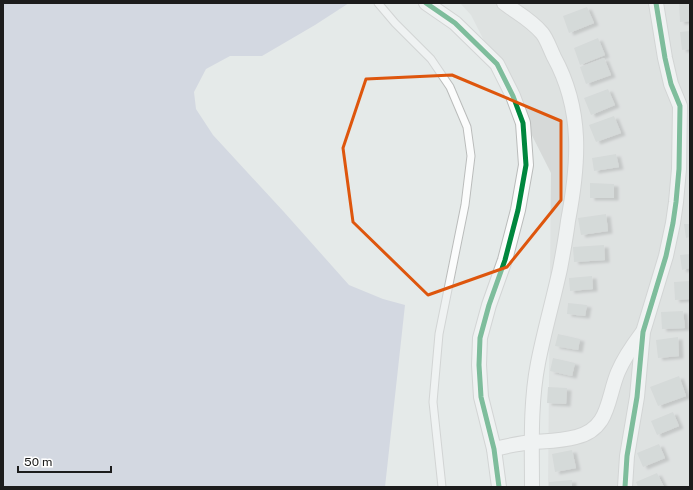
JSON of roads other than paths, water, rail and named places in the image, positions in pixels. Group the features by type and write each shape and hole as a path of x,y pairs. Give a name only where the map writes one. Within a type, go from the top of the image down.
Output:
{"street":[{"path":"426,3 455,23 497,64 513,96 523,123 526,165 518,210 505,260 489,305 480,338 479,365 481,397 494,449 499,487"},
{"path":"504,3 523,15 543,34 562,70 569,89 577,138 577,159 573,195 560,268 536,376 531,442 532,487"},
{"path":"625,487 627,456 637,397 643,332 666,256 673,223 685,102 671,84 656,3"},
{"path":"494,449 531,442 577,437 589,432 600,424 606,411 618,371 633,345 643,332"}],"lane":[{"path":"378,3 395,23 431,59 450,87 467,126 471,156 465,205 438,341 433,402 442,487"}]}
